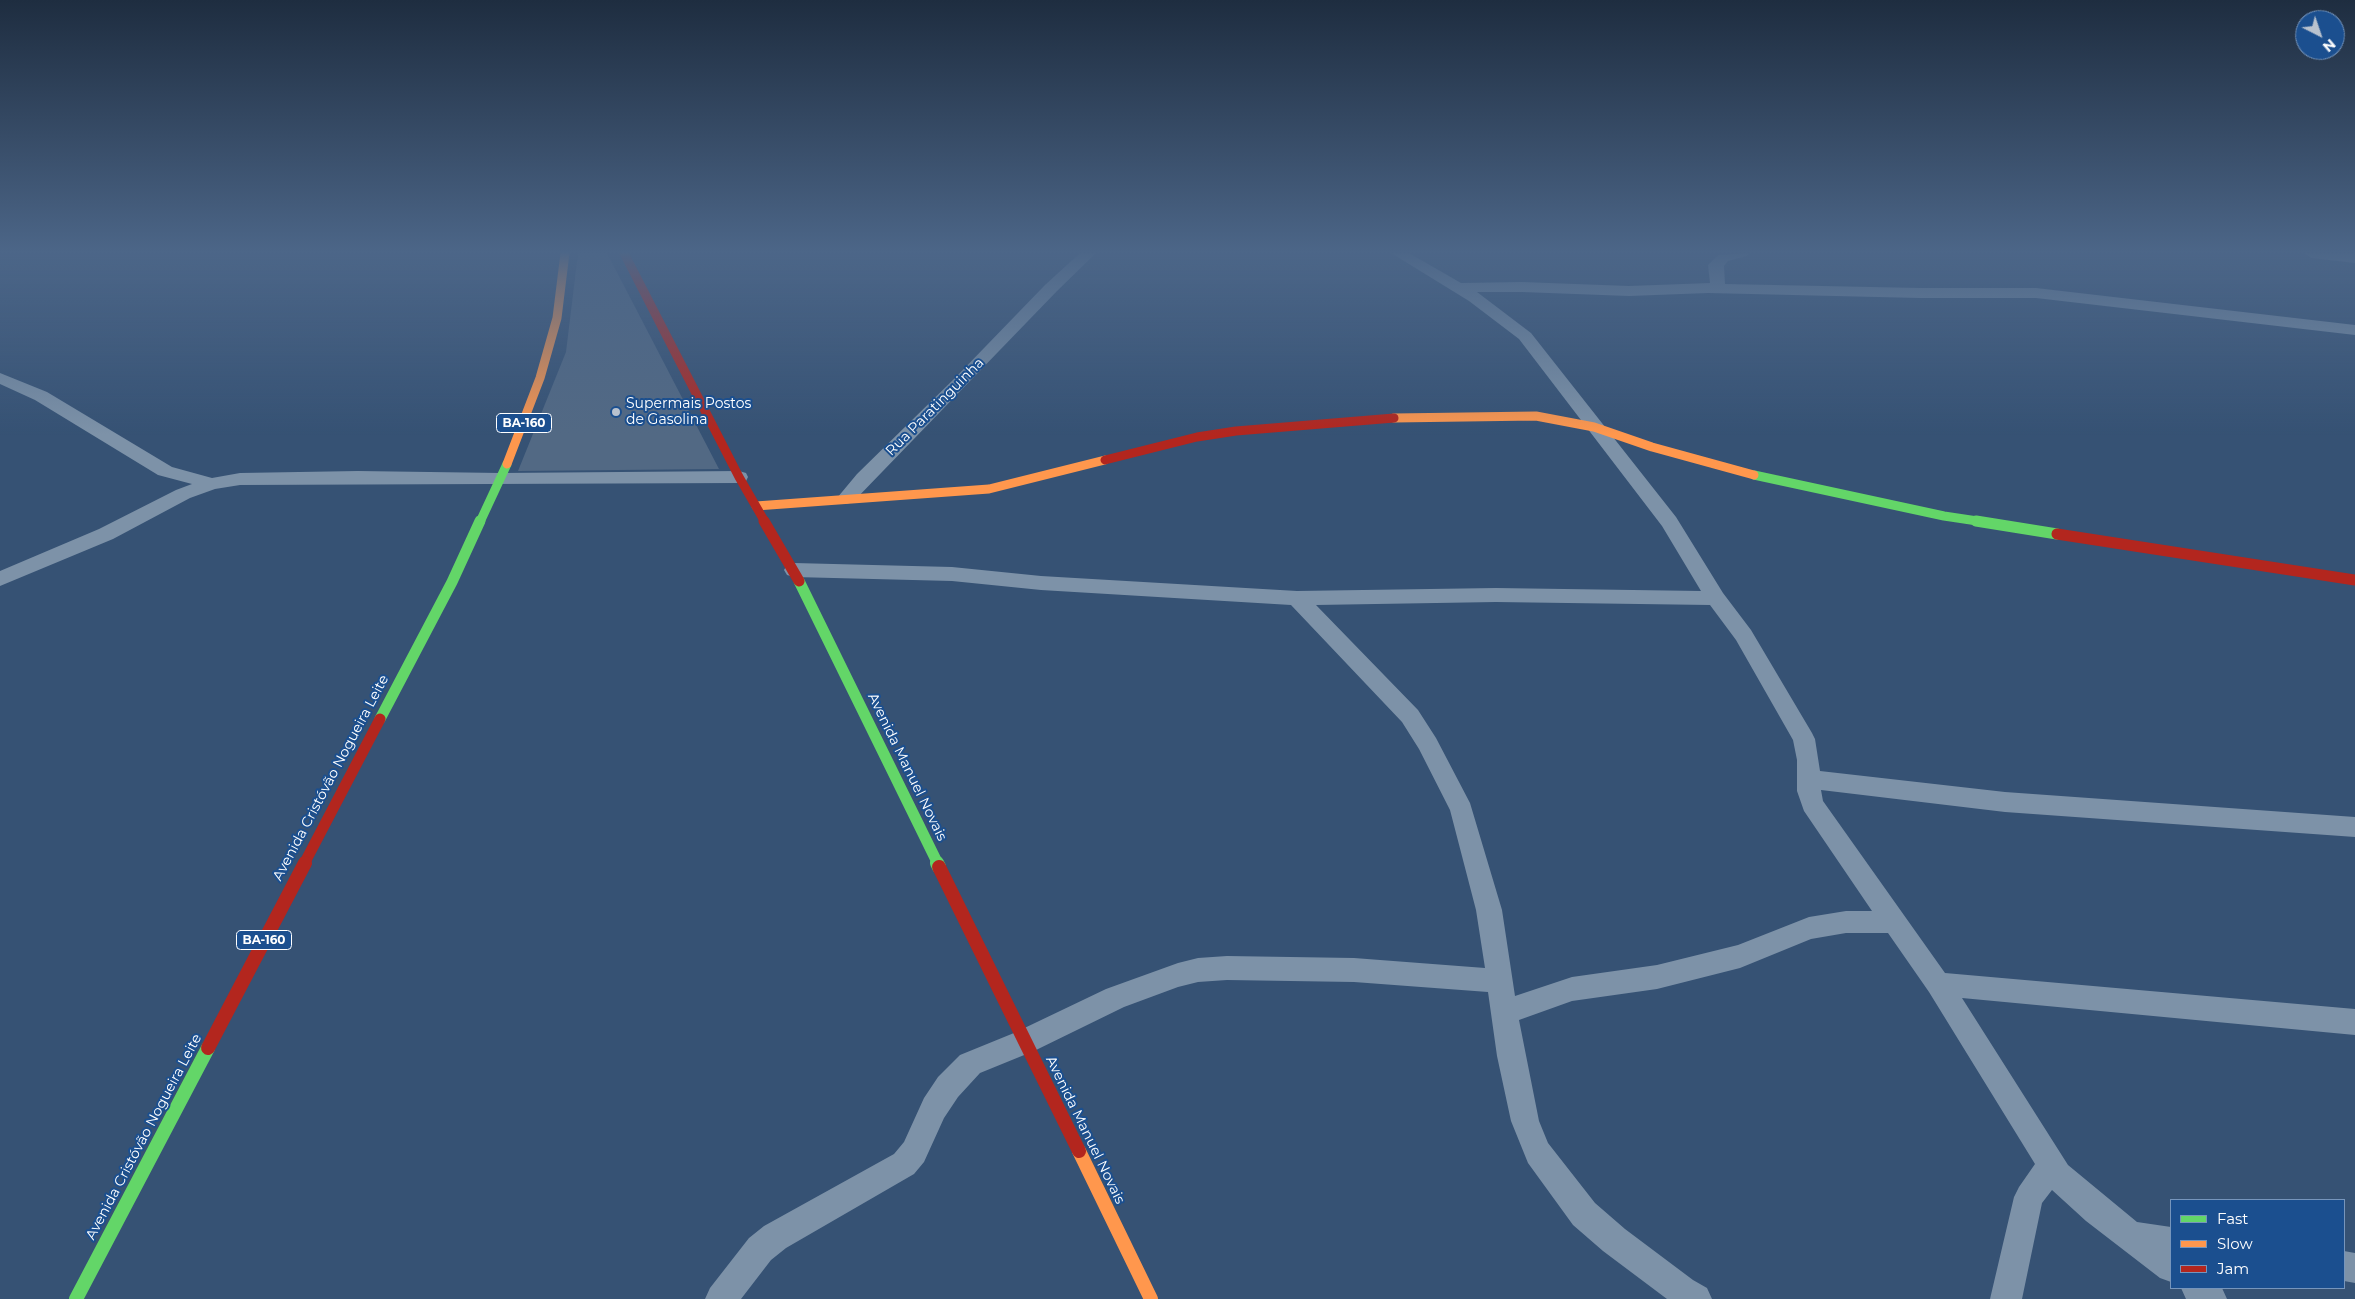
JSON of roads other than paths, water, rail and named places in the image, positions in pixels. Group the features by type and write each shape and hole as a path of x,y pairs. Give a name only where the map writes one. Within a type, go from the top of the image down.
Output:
{"street":[{"name":"Avenida Cristóvão Nogueira Leite","path":"76,1299 452,582 502,479 519,438 540,378 558,314"},
{"name":"Avenida Manuel Novais","path":"655,314 739,477 794,570 1151,1299"},
{"name":"Rua Paratinguinha","path":"846,498 1026,314"},
{"path":"1497,314 1529,340 1594,427 1669,522 1716,598 1744,635 1804,739 1812,804 1938,984 1982,1058 2018,1109 2058,1175 2073,1190 2170,1266"},
{"path":"2205,314 2355,330"},
{"path":"0,378 41,396 165,471 212,484"},
{"path":"756,506 846,498 974,491 1005,486 1180,442 1236,431 1381,419 1444,416 1536,416 1594,427 1652,447 1724,468 1853,497 2015,528 2355,580"},
{"path":"0,579 68,551 171,500 212,484 264,477 456,477 502,479 739,477"},
{"path":"794,570 952,574 1041,583 1297,598 1496,595 1716,598"},
{"path":"1297,598 1410,716 1428,744 1462,810 1489,910 1525,1121 1538,1153 1584,1214 1614,1240 1682,1291 1696,1299"},
{"path":"1808,779 2005,802 2355,827"},
{"path":"1505,1012 1572,989 1658,977 1740,956 1809,928 1846,922 1895,922"},
{"path":"721,1299 760,1248 775,1237 904,1164 914,1152 934,1108 948,1087 970,1064 1024,1042 1115,998 1156,982 1198,970 1227,968 1354,970 1500,981"},
{"path":"1938,984 2355,1022"},
{"path":"2006,1299 2029,1197 2052,1165"},
{"path":"2135,1237 2170,1242"},
{"path":"2198,1289 2211,1299"}],"place":[{"name":"Supermais Postos de Gasolina","path":"616,412"}]}
